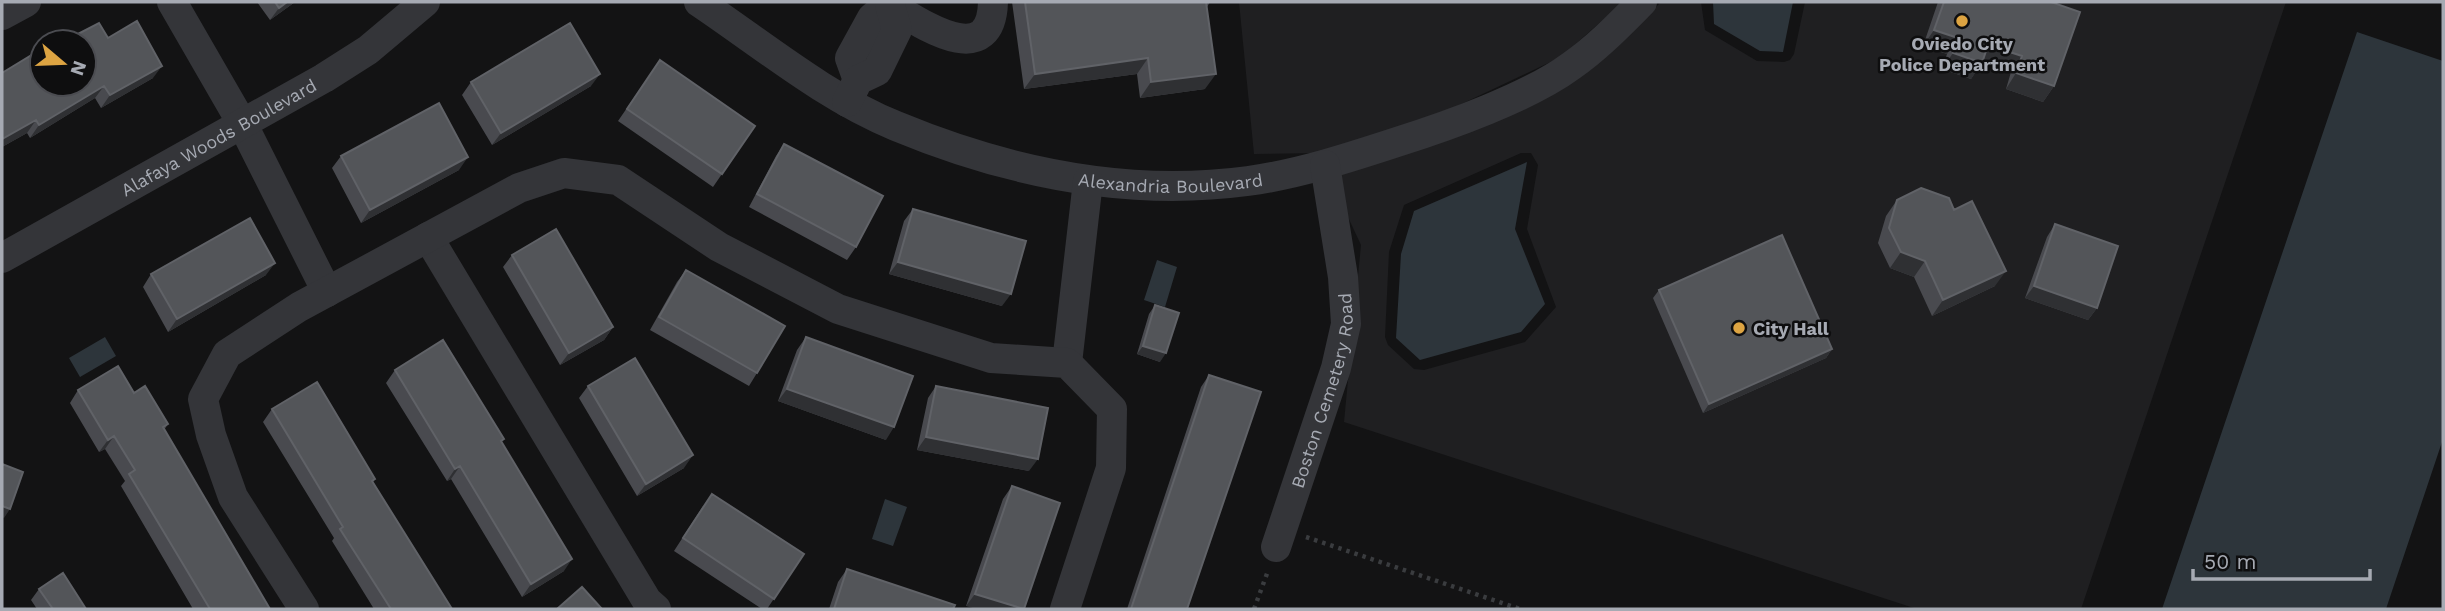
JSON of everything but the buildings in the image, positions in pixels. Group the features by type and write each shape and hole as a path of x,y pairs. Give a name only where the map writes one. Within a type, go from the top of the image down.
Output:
{"street":[{"path":"2,15 26,2"},
{"path":"172,2 243,125 327,292"},
{"name":"Alafaya Woods Boulevard","path":"2,258 243,125 368,50 425,2"},
{"name":"Alexandria Boulevard","path":"699,2 853,91 894,126 965,153 1088,181 1168,186 1249,181 1325,166 1443,128 1570,67 1642,2"},
{"path":"890,3 940,35 961,41 980,34 988,23 993,2"},
{"path":"853,91 877,71 897,30 890,3"},
{"name":"Boston Cemetery Road","path":"1279,538 1336,368 1346,324 1343,277 1325,166"},
{"path":"304,609 233,497 211,435 203,399 227,354 327,292 519,188 564,173 618,180 719,247 838,309 991,358 1067,363 1112,410 1111,468 1065,609"},
{"path":"1067,363 1088,181"},
{"path":"428,237 647,601 656,609"}],"path":[{"path":"1254,609 1279,538 1520,609"}],"shaded area":[{"path":"1239,2 1623,2 1561,57 1436,116 1319,153 1254,154"},
{"path":"1661,2 1701,2 1705,30 1757,61 1784,62 1790,60 1794,54 1805,2 2286,2 2081,609 1917,609 1344,422 1361,245 1347,215 1340,174 1630,33","holes":["1521,153 1531,153 1538,165 1527,229 1556,307 1525,342 1424,370 1414,369 1388,345 1385,337 1389,252 1404,205"]},
{"path":"1713,2 1793,2 1783,52 1760,51 1714,24"},
{"path":"2357,32 2443,61 2443,439 2386,609 2162,609"},
{"path":"1527,162 1515,229 1545,304 1521,332 1420,360 1396,338 1401,254 1414,211"},
{"path":"1157,260 1177,267 1165,307 1144,300"},
{"path":"105,337 116,356 80,377 69,358"},
{"path":"885,499 907,507 893,546 872,539"}],"place":[{"name":"Oviedo City Police Department","path":"1962,21"},
{"name":"City Hall","path":"1739,328"}]}
